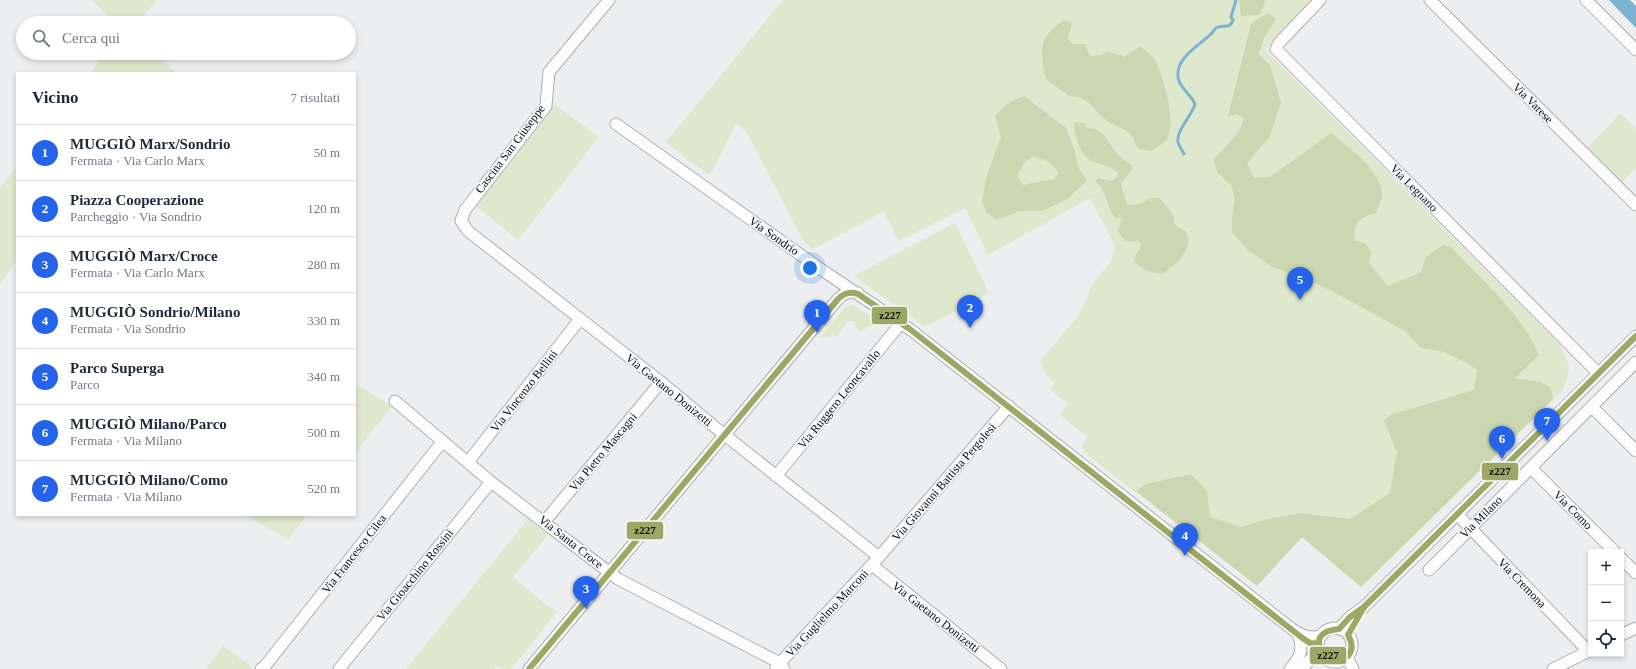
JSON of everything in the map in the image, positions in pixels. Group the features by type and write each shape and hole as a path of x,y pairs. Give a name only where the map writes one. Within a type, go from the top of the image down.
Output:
{"street":[{"name":"Cascina San Giuseppe","path":"461,221 465,210 546,106 549,72 609,0"},
{"name":"Via Legnano","path":"1320,0 1279,43 1276,49 1598,373"},
{"name":"Via Varese","path":"1430,0 1636,205"},
{"path":"1586,0 1636,50"},
{"name":"Via Sondrio","path":"616,124 822,270 901,323 1009,406 1295,633 1315,637 1330,654"},
{"name":"Via Gaetano Donizetti","path":"461,221 468,231 661,382 776,476 1001,669"},
{"path":"529,669 838,299 849,292 858,294"},
{"name":"Via Vincenzo Bellini","path":"468,462 580,319"},
{"name":"Via Ruggero Leoncavallo","path":"776,476 901,323"},
{"name":"Via Milano","path":"1344,632 1350,617 1364,607 1636,336"},
{"name":"Via Milano","path":"1428,570 1636,362"},
{"name":"Via Pietro Mascagni","path":"544,522 661,382"},
{"name":"Via Santa Croce","path":"395,401 491,482 618,579 780,667"},
{"name":"Via Giovanni Battista Pergolesi","path":"875,561 1009,406"},
{"path":"1592,407 1636,451"},
{"name":"Via Francesco Cilea","path":"265,668 442,442"},
{"name":"Via Como","path":"1531,468 1612,549"},
{"name":"Via Gioacchino Rossini","path":"339,669 491,482"},
{"name":"Via Cremona","path":"1457,514 1588,649"},
{"name":"Via Guglielmo Marconi","path":"780,667 875,561"},
{"path":"1624,561 1636,573"},
{"path":"1624,634 1636,628"},
{"path":"1303,668 1315,654 1330,654 1351,651 1352,645 1344,632 1328,630 1330,654"},
{"path":"1290,669 1300,655 1302,646 1295,633"},
{"path":"1554,669 1588,652"},
{"path":"1330,654 1353,669"}],"green space":[{"path":"91,0 157,0 143,16 109,16"},
{"path":"783,0 1313,0 1265,50 1559,344 1570,367 1563,390 1361,587 1302,537 1257,586 1085,453 1082,446 1088,437 1060,415 1068,404 1050,390 1055,383 1047,376 1040,361 1080,314 1092,285 1112,260 1115,246 1090,198 988,255 965,208 899,241 884,211 813,249 807,245 802,238 747,133 737,123 710,175 688,160 666,142"},
{"path":"1239,0 1266,0 1259,15 1241,16"},
{"path":"1267,13 1276,19 1264,38 1258,54 1270,65 1281,103 1269,138 1247,163 1254,178 1270,177 1331,133 1362,159 1380,183 1382,194 1376,213 1359,221 1355,228 1354,240 1366,244 1371,251 1369,263 1388,286 1421,272 1426,257 1443,245 1451,247 1511,311 1531,339 1539,355 1515,378 1540,382 1550,387 1553,399 1361,587 1302,537 1257,586 1136,491 1146,484 1191,474 1207,491 1210,517 1241,527 1264,520 1300,513 1350,519 1390,493 1397,452 1384,421 1390,415 1474,390 1477,370 1444,352 1421,348 1405,331 1332,291 1302,277 1272,267 1249,251 1232,232 1232,218 1235,199 1231,185 1218,173 1213,160 1232,140 1242,125 1244,118 1236,114 1228,116 1251,24"},
{"path":"1065,20 1072,23 1068,39 1073,44 1085,44 1090,56 1101,55 1108,51 1124,57 1135,49 1141,47 1151,55 1156,62 1164,83 1169,109 1170,131 1167,139 1162,144 1152,151 1140,149 1137,147 1134,139 1128,132 1104,118 1087,102 1076,97 1069,96 1048,80 1045,75 1042,55 1043,42 1053,28"},
{"path":"100,60 161,60 176,72 91,72"},
{"path":"1024,96 1066,128 1075,152 1078,167 1087,181 1067,199 1042,211 1020,211 997,220 987,213 982,202 986,178 1001,137 995,117 1004,106","holes":["1033,156 1049,162 1059,173 1054,179 1023,185 1017,175 1024,163"]},
{"path":"554,104 599,137 518,240 476,206"},
{"path":"1621,113 1636,129 1636,168 1622,182 1587,148"},
{"path":"1074,122 1084,123 1087,128 1092,128 1100,132 1104,135 1118,155 1132,165 1131,171 1121,184 1127,205 1139,204 1151,198 1159,198 1170,211 1175,224 1186,231 1188,244 1183,256 1162,274 1143,269 1134,261 1141,244 1138,241 1128,241 1122,237 1118,231 1122,218 1116,218 1110,210 1103,190 1095,181 1099,178 1112,181 1116,178 1118,173 1112,168 1095,163 1084,154 1078,144"},
{"path":"16,168 16,261 0,284 0,188"},
{"path":"955,223 989,293 925,327 854,276"},
{"path":"853,305 878,321 860,332 853,321 848,321 837,336 820,338 845,307"},
{"path":"356,386 366,390 392,406 356,452"},
{"path":"247,516 306,516 288,539"},
{"path":"528,519 548,535 513,577 545,604 557,612 511,669 502,669 497,666 494,669 406,669"},
{"path":"223,646 251,666 252,669 206,669"}],"water":[{"path":"1609,0 1630,0 1636,6 1636,28"}],"waterway":[{"path":"1184,154 1178,144 1178,137 1195,104 1179,81 1179,66 1187,54 1210,35 1216,28 1228,26 1232,23 1233,20 1231,17 1236,0"}],"transit line":[{"name":"z227","path":"529,669 838,299 843,295 850,293 858,294 911,330 1301,637 1310,643 1319,644"},
{"name":"z227","path":"1364,607 1636,336"},
{"name":"z227","path":"1364,607 1348,635 1352,646 1348,656 1340,659 1333,658 1326,654 1321,648 1319,642 1321,636 1327,632 1339,629 1350,617 1364,607"}],"place":[{"name":"Parco Superga","path":"1300,300"},
{"name":"Piazza Cooperazione","path":"970,328"},
{"name":"MUGGIÒ Marx/Sondrio","path":"817,333"},
{"name":"MUGGIÒ Milano/Como","path":"1547,441"},
{"name":"MUGGIÒ Milano/Parco","path":"1502,459"},
{"name":"MUGGIÒ Sondrio/Milano","path":"1185,556"},
{"name":"MUGGIÒ Marx/Croce","path":"586,609"}]}
